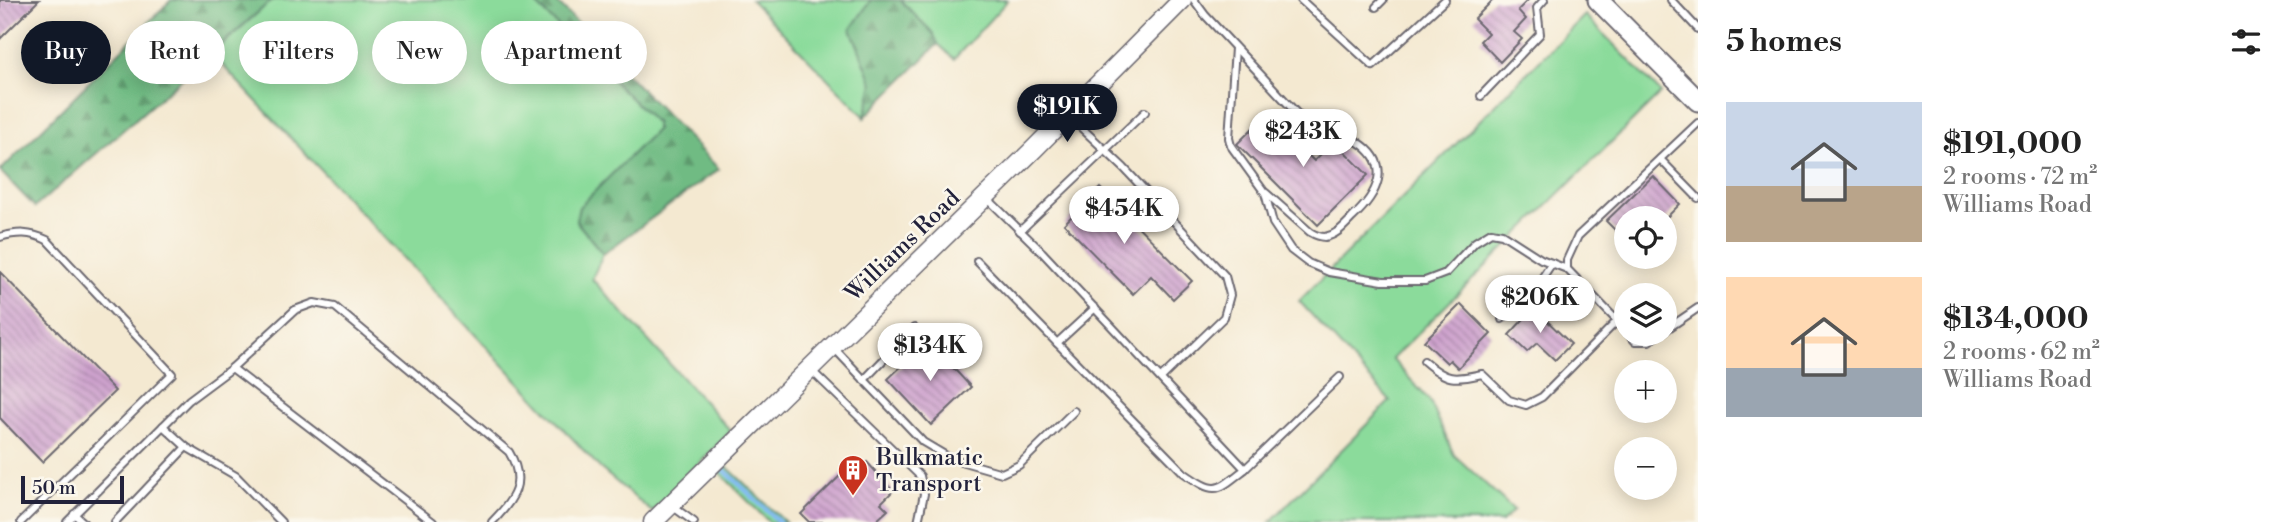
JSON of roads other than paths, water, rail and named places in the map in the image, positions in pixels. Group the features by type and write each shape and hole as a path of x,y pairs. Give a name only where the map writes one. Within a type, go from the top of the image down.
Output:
{"main road":[{"name":"Williams Road","path":"653,522 1182,0"},
{"path":"1598,0 1697,98"}],"lane":[{"path":"1194,0 1317,135 1345,134 1364,146 1375,158 1379,168 1379,182 1374,192 1336,233 1326,237 1310,232 1265,193 1231,146 1229,138 1235,48"},
{"path":"1301,0 1373,66 1445,0"},
{"path":"1376,7 1383,0"},
{"path":"1481,96 1539,34 1537,8 1544,0"},
{"path":"1671,0 1698,29"},
{"path":"1020,231 1145,111"},
{"path":"1068,115 1225,276 1230,295 1224,317 1161,378"},
{"path":"1567,269 1567,260 1578,236 1698,123"},
{"path":"1660,159 1698,198"},
{"path":"1265,193 1273,223 1291,250 1308,263 1329,272 1384,281 1425,281 1446,273 1475,242 1491,232 1502,234 1541,259 1567,269 1614,318"},
{"path":"985,197 1095,308 1245,469"},
{"path":"0,237 32,233 47,240 172,373 21,522"},
{"path":"977,261 1184,473 1206,488 1221,488 1245,469 1340,377"},
{"path":"1502,319 1538,284 1552,263"},
{"path":"67,522 189,401 232,368 295,310 314,303 335,307 509,452 516,465 518,485 506,508 492,522"},
{"path":"1057,343 1095,308"},
{"path":"1677,322 1698,308"},
{"path":"1424,361 1441,376 1455,379 1482,374 1509,400 1526,405 1542,397 1614,324"},
{"path":"864,380 914,328"},
{"path":"832,347 923,442 950,458 1002,473 1019,465 1074,411"},
{"path":"232,368 433,522"},
{"path":"810,369 920,476 924,494 918,522"},
{"path":"163,426 186,447 236,476 281,522"},
{"path":"115,522 186,447"},
{"path":"671,505 694,522"},
{"path":"74,514 83,522"}],"waterway":[{"path":"722,468 779,522"}],"place":[{"name":"Bulkmatic Transport","path":"853,497"}]}
